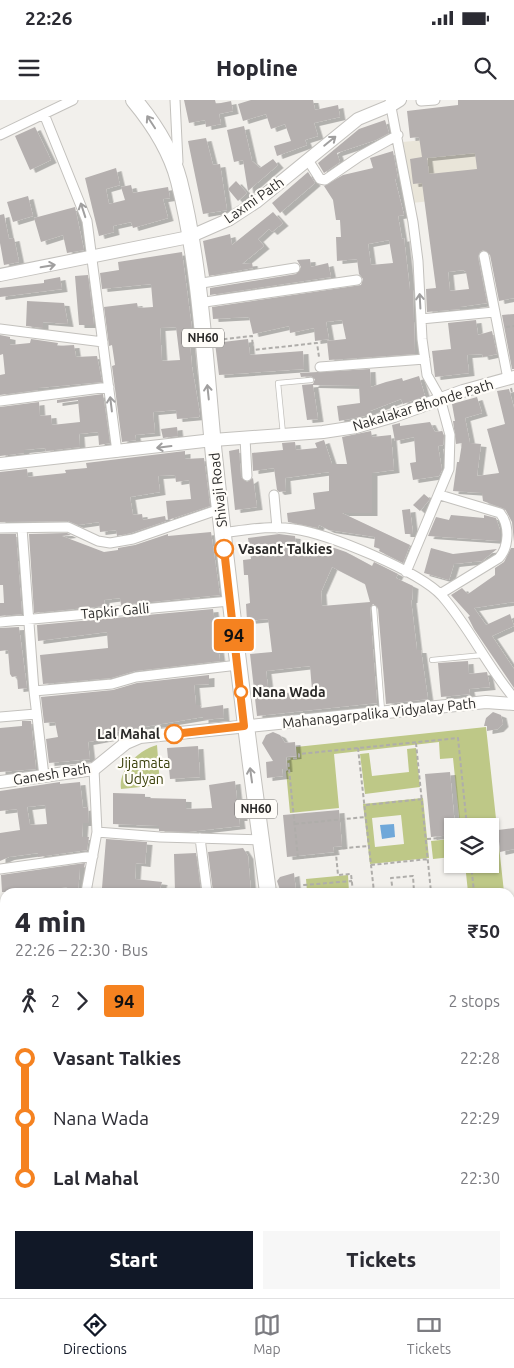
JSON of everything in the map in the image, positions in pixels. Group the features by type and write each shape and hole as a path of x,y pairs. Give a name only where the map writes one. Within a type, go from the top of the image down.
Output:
{"highway":[{"name":"Shivaji Road","path":"134,100 150,118 166,146 179,180 189,237 203,342 244,726 267,888"}],"street":[{"path":"0,135 73,100"},
{"path":"175,100 179,180"},
{"path":"421,101 434,100"},
{"path":"394,102 418,261 425,359 428,375 440,398 450,435 449,470 406,572"},
{"name":"Laxmi Path","path":"0,275 189,237 230,220 256,202 358,119 394,102"},
{"path":"44,114 77,191 87,221 117,452"},
{"path":"308,160 320,179 325,180 360,156 398,135"},
{"path":"484,256 494,312 511,378"},
{"path":"196,284 294,268"},
{"path":"198,303 358,280"},
{"path":"421,319 494,312"},
{"path":"0,330 103,342"},
{"path":"320,367 425,359"},
{"name":"Nakalakar Bhonde Path","path":"0,464 213,440 283,436 356,427 394,416 440,398 511,378"},
{"path":"0,401 40,398 54,393 109,387"},
{"path":"245,438 247,476"},
{"path":"274,495 277,528"},
{"path":"440,495 500,513 508,542 506,551 499,558 440,594"},
{"path":"0,528 68,527 98,541 110,543 133,539 220,509"},
{"path":"22,528 36,714 44,776"},
{"path":"222,533 293,528 322,534 406,572 440,594 459,617 499,680 514,698"},
{"name":"Tapkir Galli","path":"0,622 230,601"},
{"path":"34,691 112,684 136,677 238,665"},
{"name":"Mahanagarpalika Vidyalay Path","path":"244,726 486,702 514,704"},
{"path":"0,717 36,714"},
{"name":"Ganesh Path","path":"0,782 94,769 126,744 140,737 244,726"},
{"path":"87,888 97,832 94,769"},
{"path":"97,832 261,840"},
{"path":"200,838 206,888"},
{"path":"0,869 92,856"}],"lane":[{"path":"283,436 278,383 312,380"},
{"path":"374,608 382,712"},
{"path":"432,660 484,655"}],"path":[{"path":"203,342 252,336 253,350 317,342 320,367"},
{"path":"336,854 298,858 288,759 299,758 299,754 458,738 466,818"},
{"path":"416,742 432,888"},
{"path":"358,748 374,888"},
{"path":"364,806 423,799"},
{"path":"295,824 365,817"},
{"path":"427,839 444,837"},
{"path":"353,888 351,874 338,875 335,850 368,846"},
{"path":"371,865 428,859"},
{"path":"472,873 474,888"},
{"path":"392,888 391,878 413,876 414,888"},
{"path":"304,888 304,886 352,881"}],"shaded area":[{"path":"514,131 514,192 412,203 403,142"}],"green space":[{"path":"486,727 496,818 459,818 453,758 440,759 439,742 334,754 339,808 290,813 286,771 288,770 287,758 297,757 296,747"},
{"name":"Jijamata Udyan","path":"157,745 160,785 121,789 123,774 131,761 143,751"},
{"path":"416,748 420,787 365,794 360,754 369,753 372,776 409,772 407,749"},
{"path":"423,798 429,858 370,864 363,804","holes":["401,815 404,844 375,847 372,818"]},
{"path":"444,840 444,858 433,859 431,841"},
{"path":"499,846 504,888 468,888 466,873 499,873"},
{"path":"348,875 349,888 307,888 306,879"}],"water":[{"path":"394,824 395,837 382,839 380,825"}],"building":[{"path":"184,100 215,100 216,104 231,101 233,111 219,114 221,124 206,127 205,120 189,123"},
{"path":"251,100 313,100 315,110 338,105 340,117 314,123 318,136 305,140 307,145 277,156 274,146 291,141 285,124 271,129 266,114 243,121 238,104"},
{"path":"458,100 514,100 514,298 499,301 490,255 483,250 478,257 487,303 460,307 460,309 427,312 426,289 436,288 422,183 413,184 410,159 422,157 419,137 410,138 407,111 458,105","holes":["475,153 477,169 429,174 427,158","463,270 466,272 469,289 450,291 448,272"]},
{"path":"385,120 389,133 376,140 337,153 340,162 324,173 318,163 359,129"},
{"path":"244,126 252,161 260,168 273,159 278,165 248,191 243,160 234,162 227,130"},
{"path":"35,127 51,160 30,170 15,136"},
{"path":"206,138 213,165 220,164 227,210 203,214 188,141"},
{"path":"393,151 398,179 395,179 404,215 398,216 402,239 404,238 410,290 413,290 415,354 329,360 327,341 346,339 342,320 326,322 329,339 315,341 314,328 290,333 289,326 253,334 249,317 213,319 212,307 361,285 363,279 359,274 357,259 337,261 336,237 341,237 340,220 336,220 333,200 324,186 343,175 373,168 370,158","holes":["389,240 393,263 371,265 368,244"]},
{"path":"116,168 120,185 106,189 109,204 125,200 121,187 131,185 133,193 168,187 170,198 163,199 168,218 133,228 131,222 113,226 114,232 99,236 85,178"},
{"path":"308,172 315,183 280,213 272,203"},
{"path":"236,181 247,193 238,201 228,189"},
{"path":"28,196 33,216 13,222 7,202"},
{"path":"75,207 84,250 67,253 63,235 41,242 34,218"},
{"path":"273,212 283,223 272,232 269,229 258,239 264,246 242,264 252,263 253,268 209,276 203,241 230,234 232,245"},
{"path":"4,214 9,239 14,238 19,262 4,265 0,243 0,215"},
{"path":"182,252 194,344 190,344 192,367 200,414 199,417 177,419 176,410 153,412 155,433 135,435 136,440 122,442 112,366 115,365 112,345 109,346 104,307 137,303 138,308 153,307 151,284 102,289 100,273 119,270 118,262","holes":["176,327 180,360 162,361 160,328"]},
{"path":"310,259 311,267 328,263 331,277 210,295 210,288 296,274 301,267 297,260"},
{"path":"88,275 94,325 79,325 75,276"},
{"path":"60,277 62,289 0,297 0,288 44,283 44,280"},
{"path":"27,301 64,303 68,324 43,322 43,328 26,326"},
{"path":"514,314 514,369 512,369 502,315"},
{"path":"476,320 478,335 492,331 497,354 483,357 482,354 467,355 469,373 435,377 432,351 451,349 448,323"},
{"path":"0,335 10,337 10,345 30,343 31,339 58,343 57,346 74,345 76,357 97,356 102,382 38,388 38,390 0,395 0,375 5,374 3,354 0,355"},
{"path":"248,339 250,355 303,351 304,369 219,375 215,343"},
{"path":"370,369 371,387 402,378 403,381 419,376 425,396 403,404 401,399 370,411 370,415 339,421 337,406 360,403 359,386 313,385 318,419 307,420 302,385 313,384 315,379 311,376 301,377 300,373"},
{"path":"509,389 514,408 514,542 512,522 505,509 483,501 482,493 453,491 462,443 456,444 452,404 477,397 482,413 465,418 470,443 481,444 477,476 499,473 487,429 505,424 497,391"},
{"path":"103,394 110,443 99,445 98,432 79,434 80,447 46,451 45,448 24,450 24,453 0,456 0,407 39,402 40,416 51,415 52,425 80,422 78,400 57,403 57,400"},
{"path":"430,422 435,432 442,431 441,427 444,436 443,445 438,446 442,470 439,476 413,480 410,463 416,462 414,437 395,441 392,425 400,423 400,426"},
{"path":"177,427 178,436 163,438 161,429"},
{"path":"371,431 372,437 391,435 394,470 372,473 372,513 342,513 410,545 403,563 374,547 375,537 329,530 319,525 318,528 288,522 287,513 315,509 313,493 329,491 329,472 285,478 286,491 279,492 277,490 274,468 253,471 252,453 283,450 282,443 295,442 296,450 317,448 315,443 324,440 332,464 347,464 342,437"},
{"path":"239,449 241,477 247,482 253,478 257,507 235,510 229,451"},
{"path":"185,451 185,459 204,458 210,506 168,520 166,501 191,499 189,480 176,482 175,475 158,476 160,492 130,497 133,515 142,514 143,520 165,516 166,521 131,533 117,536 116,530 100,532 99,522 78,525 68,521 0,522 0,472 27,469 28,477 66,473 65,470 87,468 86,463"},
{"path":"424,494 430,499 420,511 413,505"},
{"path":"410,509 413,534 405,534 402,510"},
{"path":"451,515 484,518 484,515 496,518 500,530 500,541 428,536 436,517 449,520"},
{"path":"211,532 220,595 121,605 120,598 104,600 105,606 34,613 29,534 67,533 71,535 62,536 104,552 118,550 118,548 135,545 168,534 168,536"},
{"path":"0,534 16,534 22,614 0,616 0,603 4,603 3,585 0,585"},
{"path":"279,534 295,536 296,544 323,544 346,552 372,566 374,562 398,574 396,578 413,586 411,600 417,650 421,650 428,699 386,704 378,608 373,604 370,608 377,703 257,716 250,654 272,652 268,619 247,621 246,604 250,603 248,575 244,575 243,560 251,559 248,538","holes":["332,567 365,584 370,602 322,606 321,592","310,666 312,690 269,695 266,671"]},
{"path":"431,548 453,554 497,549 482,561 454,564 449,580 424,573"},
{"path":"511,548 514,548 514,602 474,608 486,625 510,614 514,626 492,636 514,669 514,688 474,629 468,617 470,616 451,595 462,588 468,594 495,575 495,568 504,562"},
{"path":"213,609 220,661 135,671 111,678 43,684 40,655 108,648 107,632 38,641 37,625"},
{"path":"19,627 27,688 18,689 17,676 12,677 10,674 8,650 0,651 0,628"},
{"path":"468,661 469,674 487,672 490,687 469,689 470,694 441,697 438,663"},
{"path":"209,675 209,684 194,685 196,705 200,705 201,708 223,705 224,718 203,720 203,717 114,732 115,737 88,742 90,759 49,763 46,739 58,737 55,722 44,723 41,697 113,690 137,683"},
{"path":"493,712 501,715 503,724 498,729 487,731 487,726 484,726 486,718"},
{"path":"22,721 31,721 36,769 0,772 0,728 22,726"},
{"path":"273,732 280,735 285,743 295,742 296,756 286,757 287,769 282,769 283,776 267,778 266,762 273,761 262,743 266,735"},
{"path":"198,746 200,777 170,779 167,748"},
{"path":"450,772 454,818 444,818 444,836 431,837 425,774"},
{"path":"235,781 238,808 241,808 242,818 239,818 240,826 188,832 159,831 159,826 113,824 113,793 145,794 145,798 186,799 186,809 212,808 209,785"},
{"path":"60,782 60,784 80,782 83,808 88,807 89,823 83,823 82,837 89,837 87,850 38,857 38,853 9,857 0,861 0,833 20,830 17,809 0,811 0,791","holes":["45,805 47,824 30,825 27,807"]},
{"path":"339,810 342,846 333,847 334,852 287,857 283,815"},
{"path":"514,828 514,849 500,852 499,830"},
{"path":"106,839 147,842 145,864 136,863 135,879 162,882 160,888 102,888"},
{"path":"243,848 248,856 251,888 212,888 208,852"},
{"path":"196,853 200,888 175,888 174,854"},
{"path":"85,863 84,868 80,868 78,888 2,888 1,875"},
{"path":"294,873 296,888 279,888 277,881 280,877"}],"bus line":[{"name":"94","path":"174,734 244,726 224,549"}],"place":[{"name":"Vasant Talkies","path":"224,549"},
{"name":"Nana Wada","path":"241,692"},
{"name":"Lal Mahal","path":"174,734"}]}
